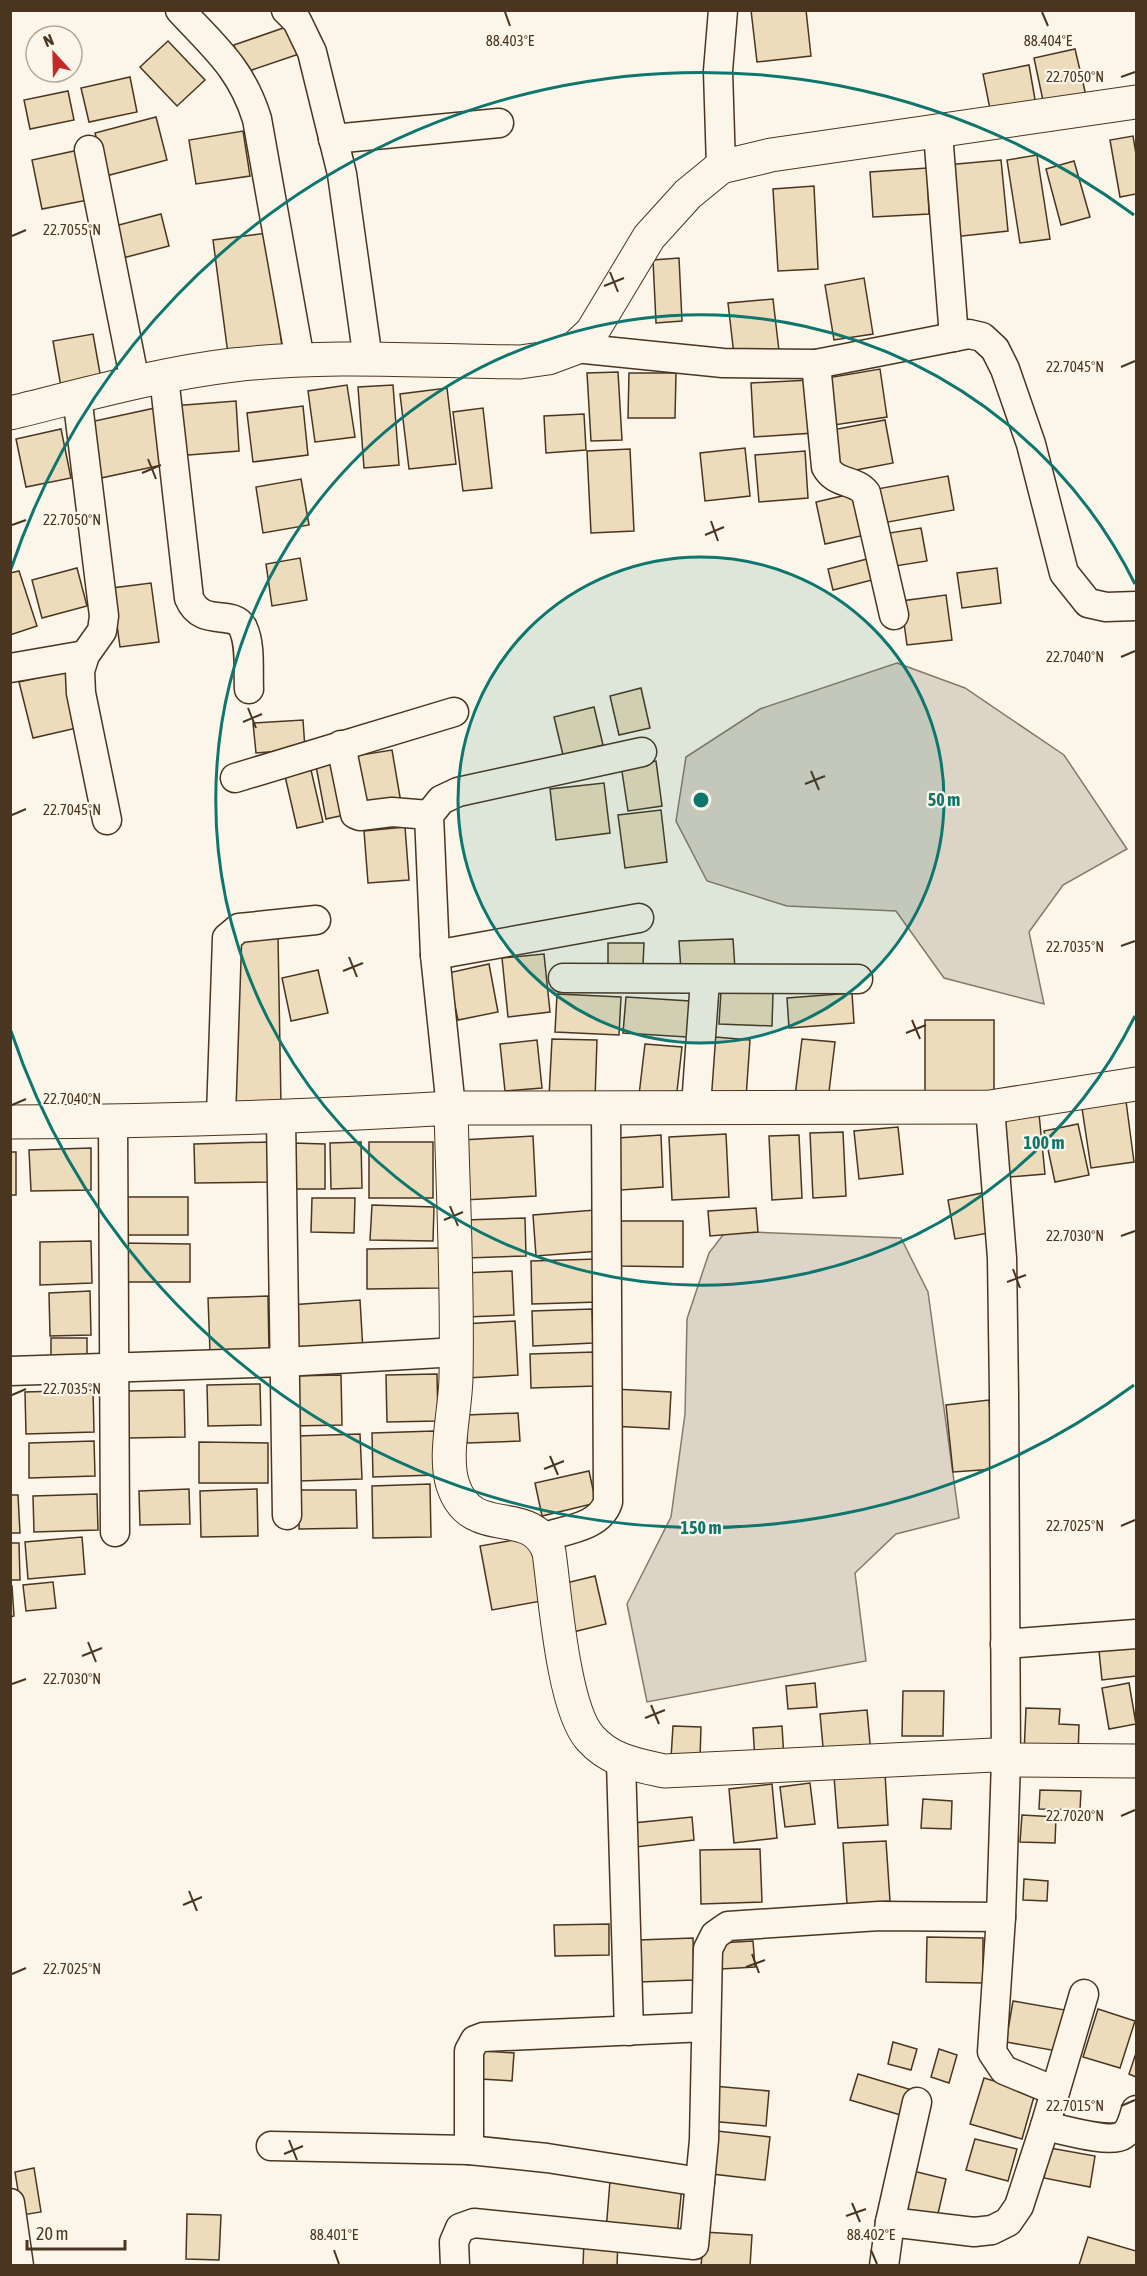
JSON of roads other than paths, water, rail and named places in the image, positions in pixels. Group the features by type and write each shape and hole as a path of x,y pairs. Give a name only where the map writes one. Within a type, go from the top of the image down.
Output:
{"street":[{"path":"180,10 236,70 251,100 257,119 300,360"},
{"path":"286,10 297,21 312,52 346,189 368,360"},
{"path":"721,167 718,71 723,10"},
{"path":"10,413 149,380 233,365 300,360 520,362 548,358 575,348 592,332 649,237 688,194 721,167 771,155 938,133 1137,102"},
{"path":"333,139 498,123"},
{"path":"938,133 954,337"},
{"path":"89,150 149,380 189,598 199,613 210,618 234,620 242,626 247,649 249,689"},
{"path":"575,348 723,363 816,364 969,334 982,337 995,349 1005,369 1031,444 1064,573 1074,589 1088,603 1106,607 1137,606"},
{"path":"816,364 826,467 836,480 861,487 866,493 894,615"},
{"path":"77,396 104,616 102,631 86,655 80,670 81,693 106,820"},
{"path":"10,668 86,655"},
{"path":"235,778 454,712"},
{"path":"341,745 356,814 360,816 392,812 429,815"},
{"path":"642,752 458,792 441,800 429,815 435,955 451,1108 457,1352 456,1403 449,1465 453,1485 466,1509 484,1518 531,1528 543,1537 549,1552 570,1696 590,1738 621,1762 664,1771 994,1755 1006,1760 1137,1761"},
{"path":"435,955 639,918"},
{"path":"221,1116 227,938 231,932 239,928 316,920"},
{"path":"563,978 858,979"},
{"path":"696,1107 705,980"},
{"path":"10,1122 113,1121 221,1116 281,1119 451,1108 990,1107 1137,1084"},
{"path":"543,1537 600,1517 608,1502 606,1107"},
{"path":"990,1107 1002,1258 1006,1760 1001,1917 992,2052 1004,2070 1055,2091"},
{"path":"281,1119 287,1515"},
{"path":"113,1121 115,1532"},
{"path":"10,1371 284,1362 457,1352"},
{"path":"1005,1644 1137,1634"},
{"path":"621,1762 629,2031"},
{"path":"454,2265 454,2242 460,2228 474,2223 693,2255 704,2140 708,1949 715,1935 728,1926 879,1916 1001,1917"},
{"path":"890,2222 974,2232 992,2229 1008,2222 1019,2206 1084,1994"},
{"path":"468,2150 469,2051 475,2040 483,2037 706,2027"},
{"path":"884,2265 890,2222 917,2102"},
{"path":"1045,2126 1111,2139 1122,2137 1128,2130 1137,2110"},
{"path":"271,2146 468,2150 547,2158 700,2182"},
{"path":"10,2203 15,2255"}]}
